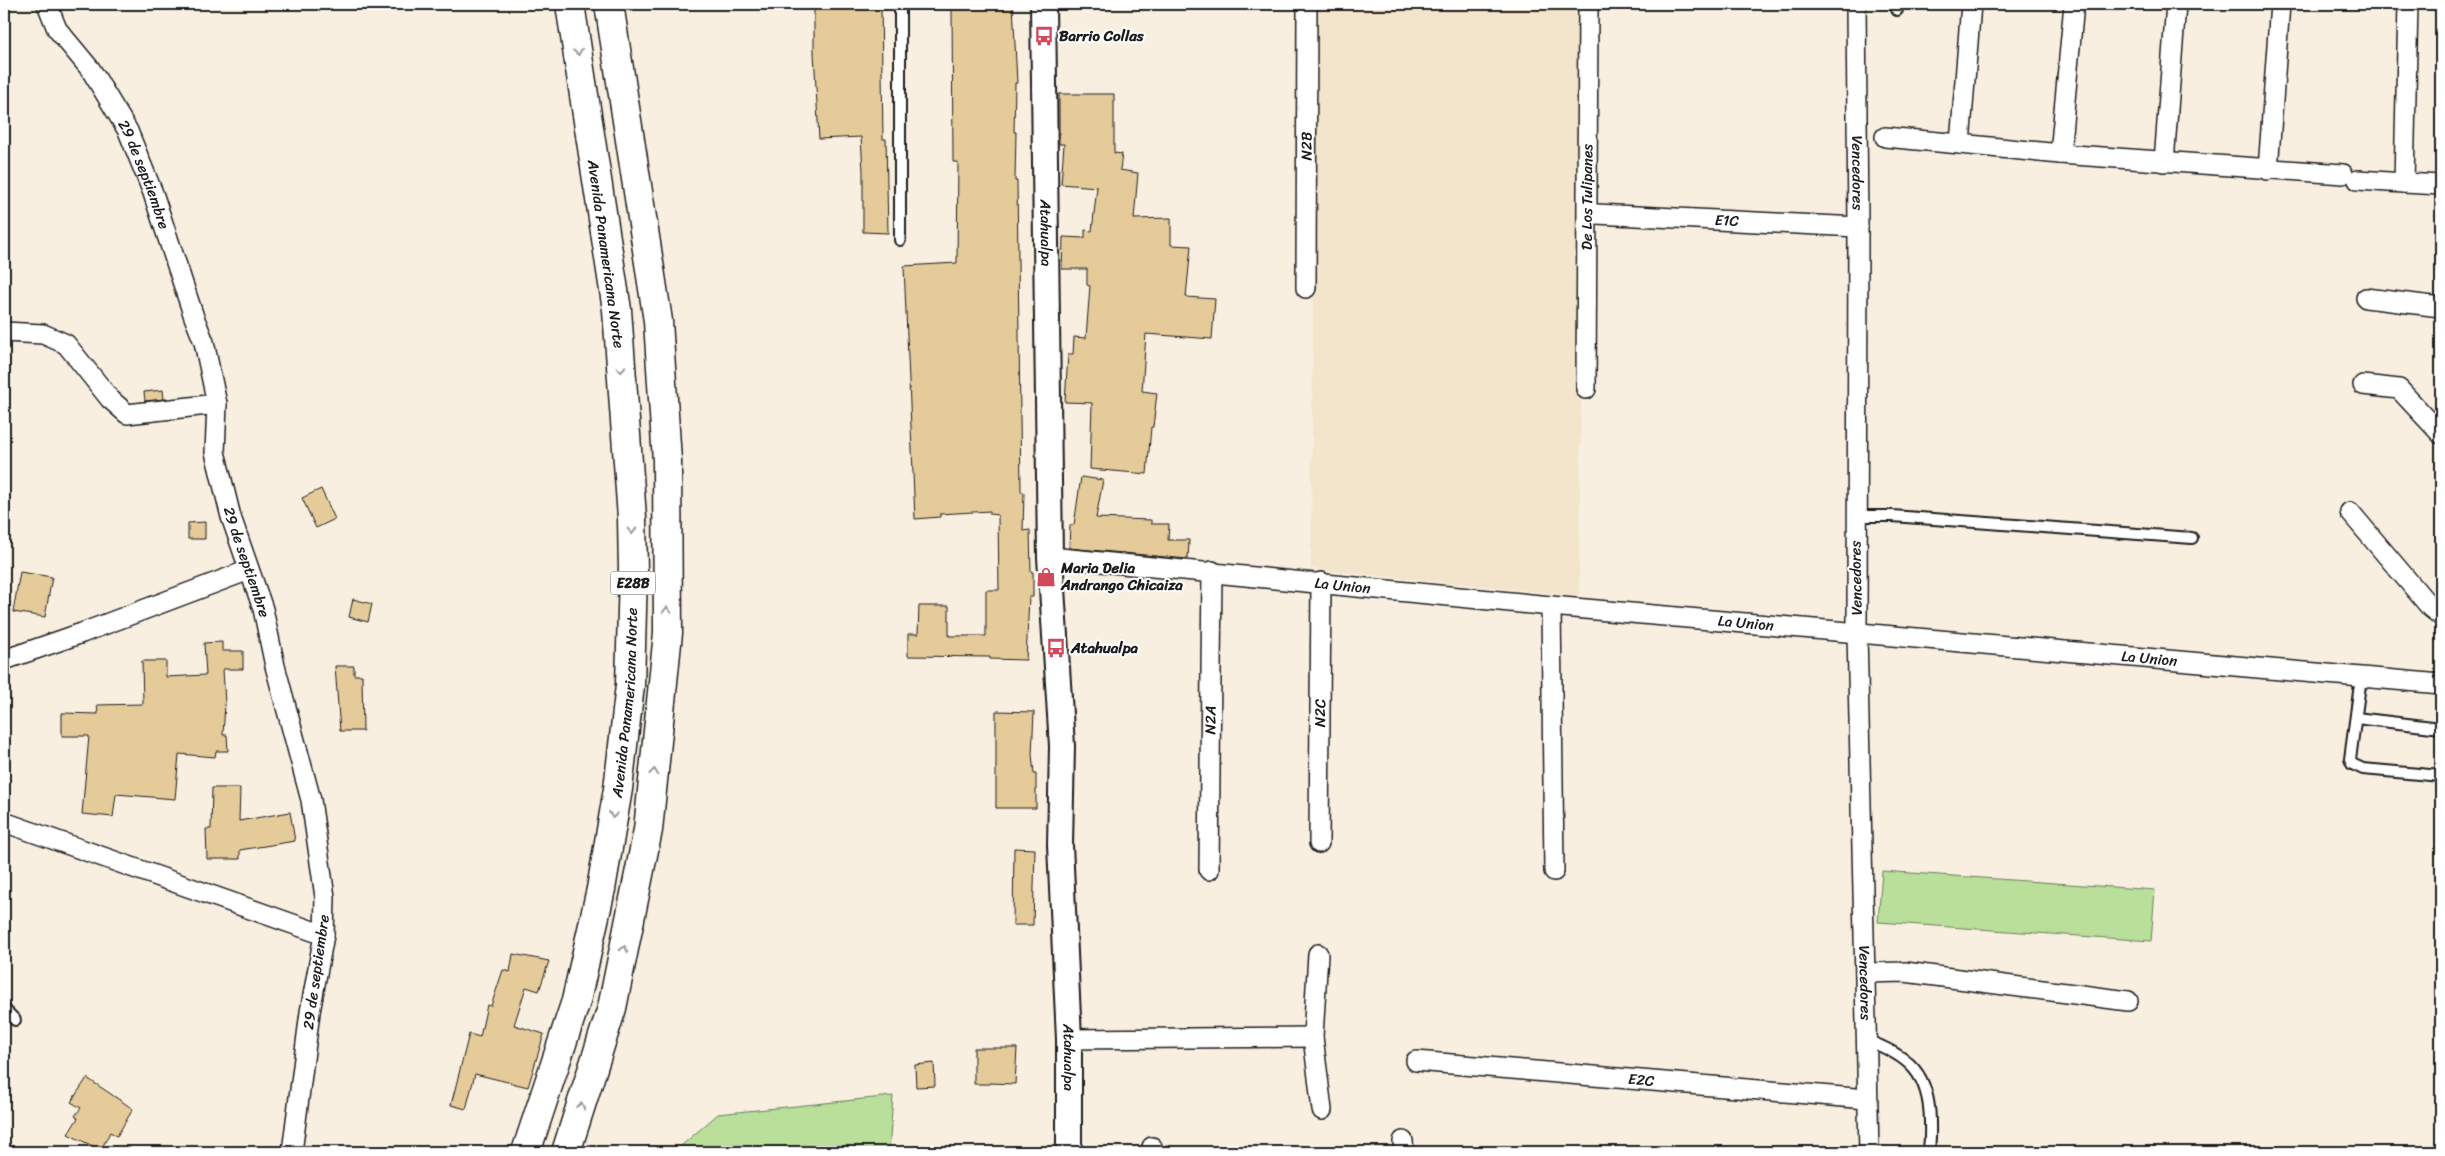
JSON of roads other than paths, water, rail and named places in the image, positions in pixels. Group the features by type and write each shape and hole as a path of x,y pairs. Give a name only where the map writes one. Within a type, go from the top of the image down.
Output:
{"highway":[{"name":"Avenida Panamericana Norte","path":"526,1152 576,1001 601,889 618,789 630,686 633,572 632,518 617,310 570,4"},
{"name":"E28B","path":"566,1152 612,1008 648,830 668,633 667,461 658,320 609,4"}],"street":[{"name":"29 de septiembre","path":"47,4 57,29 91,70 128,131 153,193 194,318 204,342 217,404 215,452 231,517 263,609 275,666 311,800 325,897 324,935 310,1012 292,1152"},
{"name":"Atahualpa","path":"1043,4 1050,557 1062,746 1060,845 1069,1039 1069,1152"},
{"name":"N2B","path":"1306,288 1307,4"},
{"name":"De Los Tulipanes","path":"1586,389 1588,4"},
{"name":"Vencedores","path":"1856,4 1858,227 1857,632 1869,1152"},
{"path":"1960,144 1971,4"},
{"path":"2060,154 2074,4"},
{"path":"2164,162 2176,4"},
{"path":"2268,170 2280,4"},
{"path":"2404,183 2408,4"},
{"path":"1885,137 2060,154 2441,185"},
{"name":"E1C","path":"1596,214 1858,227"},
{"path":"2366,298 2441,307"},
{"path":"4,332 43,334 66,344 110,399 127,414 217,404"},
{"path":"2363,385 2399,389 2441,434"},
{"path":"2350,512 2431,608 2441,616"},
{"name":"La Union","path":"1050,557 1212,571 1551,606 2441,684"},
{"path":"4,660 82,633 249,570"},
{"name":"N2A","path":"1209,870 1212,571"},
{"name":"N2C","path":"1319,843 1321,582"},
{"path":"1551,606 1554,871"},
{"path":"4,822 324,935"},
{"path":"1318,954 1312,1037 1322,1110"},
{"path":"1864,973 1905,972 2128,1001"},
{"path":"1069,1039 1312,1037"},
{"name":"E2C","path":"1416,1060 1867,1099"}],"lane":[{"path":"900,4 900,240"},
{"path":"1856,516 1902,517 2192,538"},
{"path":"2360,677 2350,758 2352,764 2363,769 2441,776"},
{"path":"2356,718 2441,728"},
{"path":"4,1009 16,1020"},
{"path":"1866,1040 1892,1050 1922,1079 1928,1097 1930,1143 1928,1152"}],"place":[{"name":"Barrio Collas","path":"1044,36"},
{"name":"Maria Delia Andrango Chicaiza","path":"1046,577"},
{"name":"Atahualpa","path":"1056,648"}]}
